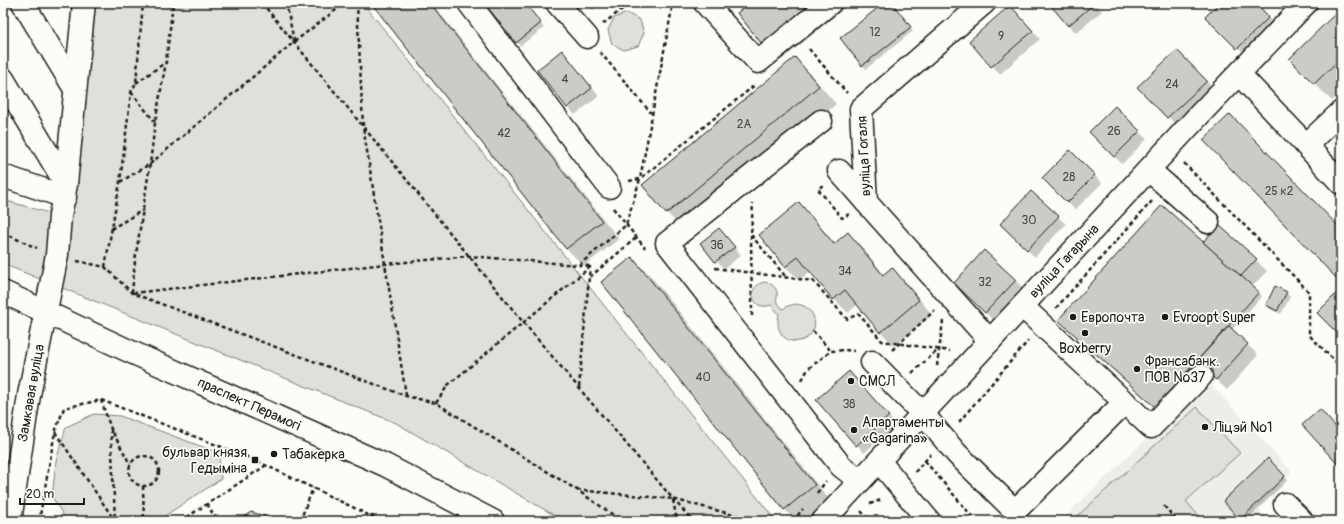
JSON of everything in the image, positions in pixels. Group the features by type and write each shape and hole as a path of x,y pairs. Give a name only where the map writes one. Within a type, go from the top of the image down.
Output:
{"street":[{"path":"23,3 75,89"},
{"name":"Замкавая вуліца","path":"10,521 29,395 47,312 57,255 84,3"},
{"path":"469,3 609,187"},
{"path":"557,3 587,37"},
{"path":"705,3 758,62 830,3"},
{"name":"вуліца Гогаля","path":"984,3 861,110 866,202 990,341"},
{"name":"вуліца Гагарына","path":"823,521 1238,74 1306,3"},
{"path":"1238,74 1341,183"},
{"path":"3,79 65,190"},
{"path":"1306,145 1341,112"},
{"path":"822,121 667,244 841,466 860,481"},
{"path":"1149,170 1208,222"},
{"path":"839,171 866,202"},
{"path":"3,176 65,190"},
{"name":"праспект Перамогі","path":"3,292 129,351 385,465 493,521"},
{"path":"1023,307 1151,427 1201,376"},
{"path":"872,362 923,414 957,454 1015,511 1125,402"},
{"path":"879,460 929,521"},
{"path":"1286,504 1302,521"}],"path":[{"path":"132,293 135,261 155,122 166,62 173,3"},
{"path":"262,3 523,322 693,521"},
{"path":"286,3 294,42"},
{"path":"120,182 150,164 294,42 345,3"},
{"path":"357,3 363,126 406,396"},
{"path":"630,3 587,37 652,113"},
{"path":"579,265 626,225 640,179 673,3"},
{"path":"105,267 110,229 120,182 131,92 136,83 144,4"},
{"path":"805,44 861,110"},
{"path":"136,83 166,62"},
{"path":"609,187 640,179 762,79"},
{"path":"131,92 155,122"},
{"path":"1180,159 1309,292 1309,335 1341,367"},
{"path":"752,352 751,236 755,174"},
{"path":"110,229 143,210"},
{"path":"3,233 42,251"},
{"path":"751,236 787,278"},
{"path":"589,278 636,237 667,244"},
{"path":"132,293 385,264 469,256 590,266"},
{"path":"75,260 105,267 132,293 406,396 436,404 577,490 622,521"},
{"path":"579,387 590,266"},
{"path":"436,404 448,384 590,266"},
{"path":"709,267 813,281 847,319 859,314 882,341 952,352"},
{"path":"891,351 940,306"},
{"path":"937,372 938,350 944,314"},
{"path":"813,331 832,351"},
{"path":"801,383 808,369 832,351 845,350 856,352 872,362"},
{"path":"911,374 938,350"},
{"path":"101,400 111,429 130,464"},
{"path":"39,521 55,432 64,408 101,400 266,465 381,521"},
{"path":"111,429 115,521"},
{"path":"55,432 115,521"},
{"path":"146,455 151,457 159,466 160,472 158,478 149,486 137,485 129,476 128,470 130,464 134,459 146,455"},
{"path":"925,461 976,521"},
{"path":"181,521 266,465"},
{"path":"142,486 144,521"},
{"path":"300,521 313,488"},
{"path":"577,490 673,499 757,521"},
{"path":"673,499 677,521"},
{"path":"207,504 218,521"},
{"path":"1164,506 1177,521"},
{"path":"858,508 870,521"}],"shaded area":[{"path":"84,3 363,3 776,521 564,521 396,423 3,264 3,200 60,216"},
{"path":"627,13 640,20 644,33 638,46 624,50 612,44 608,30 614,18"},
{"path":"764,282 771,284 775,288 777,291 776,301 783,309 791,305 799,305 806,307 811,312 814,319 814,326 812,333 805,339 794,341 784,337 778,327 779,314 771,305 764,306 755,302 753,298 754,289"},
{"name":"Ліцэй №1","path":"1208,381 1292,472 1258,508 1270,521 1060,521"},
{"path":"1197,407 1240,453 1186,501 1203,521 1072,521"},
{"path":"94,414 120,416 219,453 221,479 157,521 67,521 52,497 56,461 66,427"}],"building":[{"path":"371,3 430,3 602,221 566,249"},
{"path":"525,3 541,23 516,43 485,4"},
{"path":"749,3 813,3 762,44 737,13"},
{"path":"884,3 892,3 911,27 862,66 840,38"},
{"path":"1057,3 1095,3 1068,26 1052,7"},
{"path":"1219,3 1256,3 1269,17 1237,49 1205,17"},
{"path":"1010,5 1033,31 991,67 969,41"},
{"path":"1341,8 1341,58 1314,84 1289,59"},
{"path":"562,50 592,88 567,108 537,70"},
{"path":"1177,50 1207,81 1167,118 1137,87"},
{"path":"795,57 819,86 666,214 642,185"},
{"path":"1115,106 1140,131 1114,157 1089,132"},
{"path":"1230,114 1341,229 1341,283 1203,140"},
{"path":"1070,150 1095,175 1067,203 1042,178"},
{"path":"1031,191 1059,216 1027,250 1000,224"},
{"path":"799,202 834,244 848,232 883,275 892,267 919,300 880,333 845,290 833,300 798,257 785,267 759,235"},
{"path":"1162,205 1259,292 1155,407 1058,320"},
{"path":"1219,225 1257,259 1241,276 1203,242"},
{"path":"719,228 735,247 715,262 700,243"},
{"path":"984,250 1016,280 985,313 954,283"},
{"path":"632,257 815,485 784,510 601,282"},
{"path":"1275,286 1287,292 1277,311 1266,305"},
{"path":"1341,289 1341,337 1317,313"},
{"path":"1229,326 1248,344 1216,380 1196,362"},
{"path":"849,371 889,416 856,446 816,400"},
{"path":"1320,409 1341,433 1341,468 1302,425"},
{"path":"1268,458 1285,476 1240,520 1223,501"},
{"path":"251,512 282,521 238,521"}],"place":[{"name":"Европочта","path":"1073,317"},
{"name":"Evroopt Super","path":"1165,317"},
{"name":"Boxberry","path":"1085,333"},
{"name":"Франсабанк. ПОВ №37","path":"1137,369"},
{"name":"СМСЛ","path":"851,381"},
{"name":"Ліцэй №1","path":"1205,427"},
{"name":"Апартаменты «Gagarina»","path":"854,430"},
{"name":"Табакерка","path":"274,454"},
{"name":"бульвар князя Гедыміна","path":"255,460"}]}
